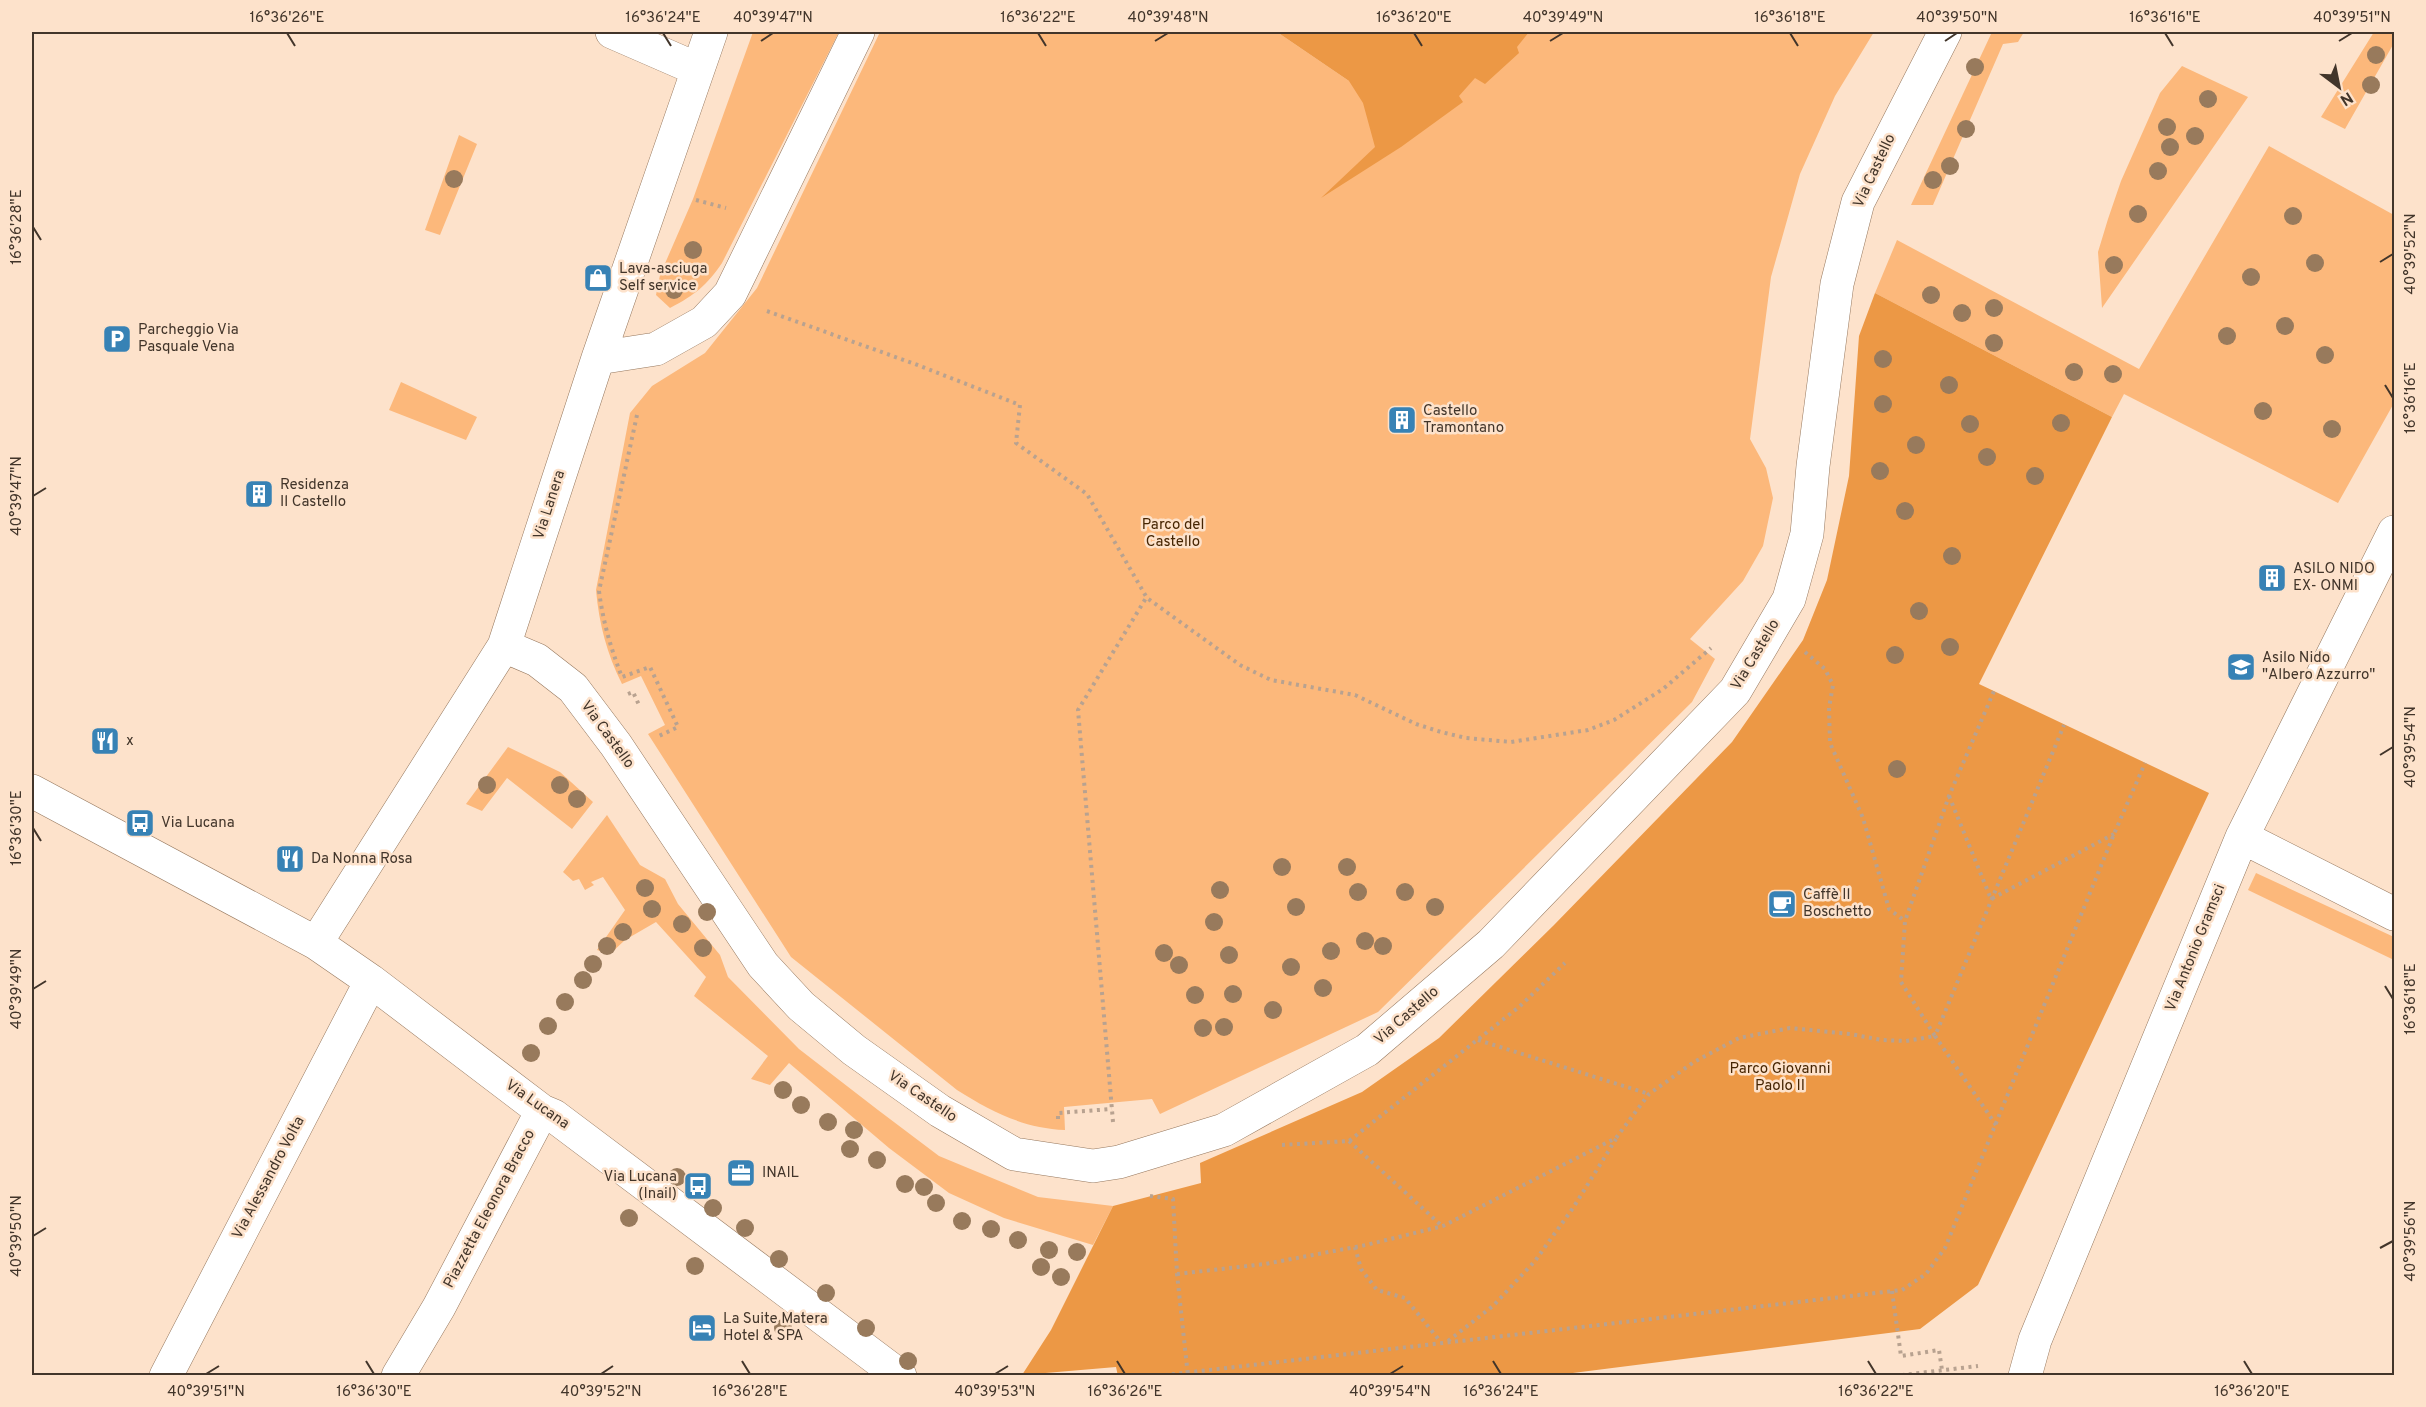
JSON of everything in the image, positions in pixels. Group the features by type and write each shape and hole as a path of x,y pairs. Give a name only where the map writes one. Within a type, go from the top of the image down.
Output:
{"street":[{"path":"612,32 697,69"},
{"name":"Via Lanera","path":"316,943 504,646 598,358 711,32"},
{"path":"598,358 656,350 704,322 730,294 858,32"},
{"name":"Via Castello","path":"504,646 537,660 573,688 616,744 763,965 801,1006 854,1050 940,1111 1014,1154 1094,1166 1119,1162 1224,1130 1367,1050 1491,944 1735,691 1789,599 1807,534 1813,466 1837,284 1858,201 1945,32"},
{"name":"Via Antonio Gramsci","path":"2025,1376 2035,1340 2242,837 2394,532"},
{"name":"Via Lucana","path":"32,791 316,943 371,981 542,1111 563,1123 900,1376"},
{"path":"2242,837 2394,914"},
{"name":"Via Alessandro Volta","path":"166,1376 371,981"},
{"name":"Piazzetta Eleonora Bracco","path":"398,1376 439,1307 542,1111"},
{"name":"Piazzetta Eleonora Bracco","path":"416,1376 439,1307"}],"path":[{"path":"693,199 736,211"},
{"path":"760,308 1020,405 1016,443 1087,494 1147,597 1240,665 1271,680 1334,689 1355,695 1416,724 1466,738 1511,742 1562,736 1588,730 1614,720 1663,689 1713,646"},
{"path":"637,416 599,591 602,618 609,645 622,677 650,667 678,727 655,738"},
{"path":"1113,1127 1078,710 1147,597"},
{"path":"1803,651 1825,669 1833,685 1829,708 1830,743 1863,818 1889,909 1905,921"},
{"path":"1994,691 1949,796 1905,921 1901,982 1996,1126"},
{"path":"1935,1036 2064,724"},
{"path":"1157,1376 1902,1290 1926,1274 1945,1248 2145,763"},
{"path":"1949,796 1991,899"},
{"path":"1991,899 2114,834"},
{"path":"1224,1130 1278,1146 1349,1141 1519,1007 1565,963"},
{"path":"1447,1341 1493,1306 1534,1261 1578,1200 1616,1138 1649,1094 1694,1062 1739,1038 1790,1028 1850,1034 1882,1040 1906,1041 1935,1036"},
{"path":"1478,1040 1649,1094"},
{"path":"1049,1122 1059,1125 1058,1113 1112,1110"},
{"path":"1177,1274 1265,1264 1355,1247 1443,1226 1616,1138"},
{"path":"1349,1141 1443,1226"},
{"path":"1142,1196 1173,1199 1177,1274 1188,1374"},
{"path":"1355,1247 1362,1269 1377,1290 1405,1298 1440,1342"},
{"path":"1892,1291 1901,1356 1940,1350 1942,1370"},
{"path":"1894,1376 1978,1366"}],"green space":[{"path":"753,32 839,32 722,263 700,289 670,308 656,295 660,275 693,199"},
{"name":"Parco del Castello","path":"880,32 1277,32 1349,81 1371,32 1874,32 1835,96 1800,174 1771,277 1750,439 1766,468 1773,498 1763,546 1743,581 1690,639 1715,659 1692,702 1378,1012 1160,1114 1152,1099 1064,1107 1065,1130 1035,1126 1008,1118 957,1090 791,957 648,734 665,725 641,676 622,684 612,661 599,615 596,590 630,413 652,386 705,353 757,288"},
{"path":"1277,32 1529,32 1517,47 1519,53 1485,84 1475,78 1459,96 1463,102 1401,147 1321,198 1375,147 1363,103 1349,81"},
{"path":"1992,32 2024,32 2018,42 2003,44 1933,205 1911,205"},
{"path":"2374,32 2394,32 2394,43 2345,129 2321,117"},
{"path":"2182,66 2248,97 2102,308 2098,252 2108,219 2121,181 2160,93"},
{"path":"459,135 477,144 440,235 425,230"},
{"path":"2269,146 2394,215 2394,403 2338,503 2124,394 2112,417 1875,293 1897,240 2139,369"},
{"name":"Parco Giovanni Paolo II","path":"1875,293 2112,417 1979,684 2209,793 1978,1285 1920,1329 1557,1375 1118,1376 1116,1367 1022,1375 1051,1330 1113,1206 1201,1183 1200,1163 1362,1092 1439,1038 1554,925 1732,742 1803,640 1827,580 1849,476 1859,336"},
{"path":"401,382 477,417 466,440 389,410"},
{"path":"508,747 560,772 593,802 572,829 507,778 482,811 466,804"},
{"path":"607,815 640,865 665,879 678,904 720,955 728,977 799,1049 939,1156 1038,1197 1113,1206 1093,1245 1004,1218 949,1193 889,1148 789,1063 770,1085 751,1079 768,1056 694,996 706,977 656,922 625,940 610,954 597,950 625,910 603,877 591,882 594,885 585,890 579,879 573,881 563,872"},
{"path":"2256,873 2394,937 2394,960 2248,890"}],"place":[{"name":"Lava-asciuga Self service","path":"598,278"},
{"name":"Parcheggio Via Pasquale Vena","path":"117,339"},
{"name":"Castello Tramontano","path":"1402,420"},
{"name":"Residenza Il Castello","path":"259,494"},
{"name":"ASILO NIDO EX- ONMI","path":"2272,578"},
{"name":"Asilo Nido \"Albero Azzurro\"","path":"2241,667"},
{"name":"x","path":"105,741"},
{"name":"Via Lucana","path":"140,823"},
{"name":"Da Nonna Rosa","path":"290,859"},
{"name":"Caffè Il Boschetto","path":"1782,904"},
{"name":"INAIL","path":"741,1173"},
{"name":"Via Lucana (Inail)","path":"698,1186"},
{"name":"La Suite Matera Hotel & SPA","path":"702,1328"}]}
